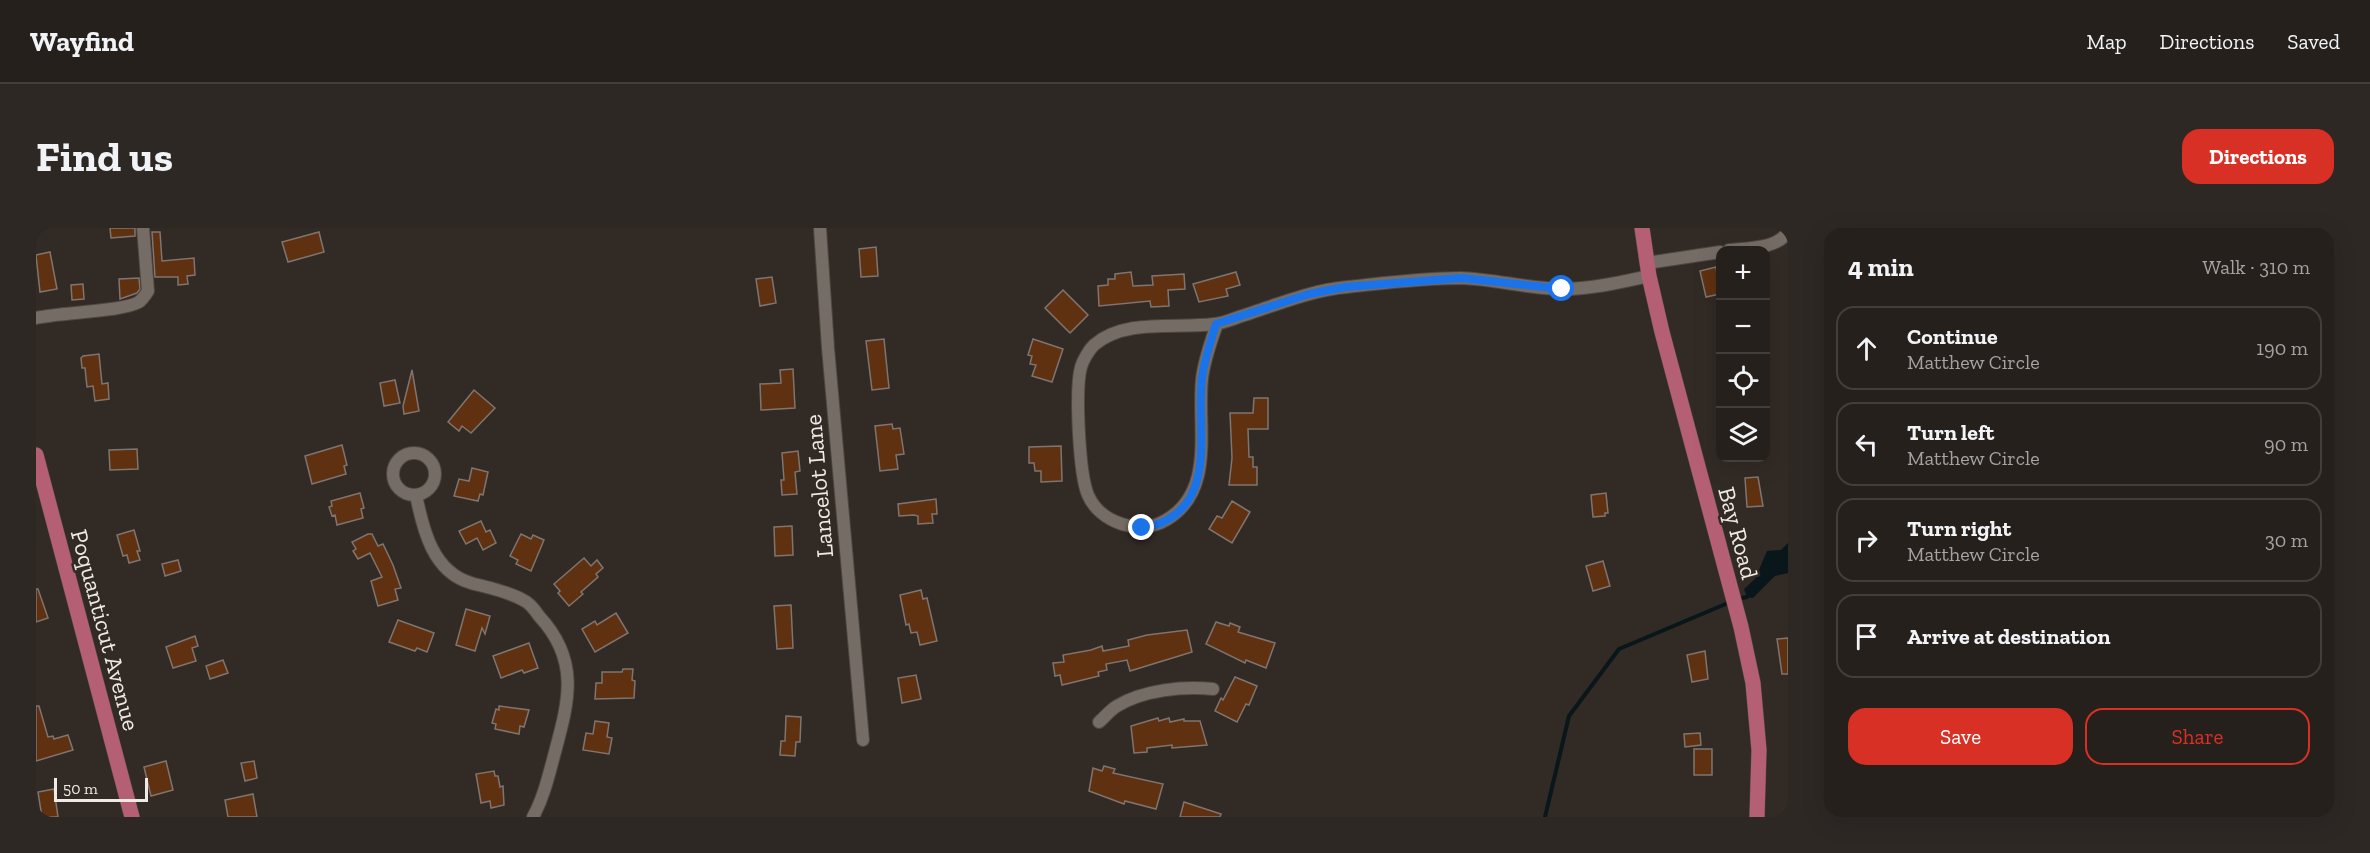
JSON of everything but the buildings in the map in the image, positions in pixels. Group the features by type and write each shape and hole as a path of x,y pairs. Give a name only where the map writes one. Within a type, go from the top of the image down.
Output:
{"main road":[{"name":"Bay Road","path":"1642,228 1648,269 1751,674 1759,734 1757,817"},
{"name":"Poquanticut Avenue","path":"36,454 132,817"}],"street":[{"path":"36,318 119,308 140,301 148,291 142,228"},
{"name":"Lancelot Lane","path":"820,228 829,360 863,740"},
{"path":"1756,246 1776,243 1784,239 1788,231"},
{"path":"1216,324 1202,375 1200,473 1194,493 1182,510 1164,522 1142,528 1120,524 1102,514 1088,496 1082,473 1078,383 1082,364 1092,347 1109,335 1130,329 1216,324 1309,294 1345,287 1462,278 1562,289 1596,287 1648,269 1716,253"},
{"path":"416,495 425,533 431,549 441,562 452,573 469,582 500,589 526,601 547,624 562,648 569,673 569,696 545,789 533,817"},
{"path":"1099,722 1116,707 1149,694 1182,689 1213,689"}],"shaded area":[{"path":"1788,543 1788,573 1775,576 1753,598 1747,597 1744,589 1755,579 1767,551 1781,550"}],"waterway":[{"path":"1742,598 1747,597"},
{"path":"1545,817 1569,716 1619,649 1728,603"}],"route":[{"path":"1142,528 1164,522 1182,510 1194,493 1200,473 1202,375 1216,324 1309,294 1345,287 1462,278 1562,289"}]}
